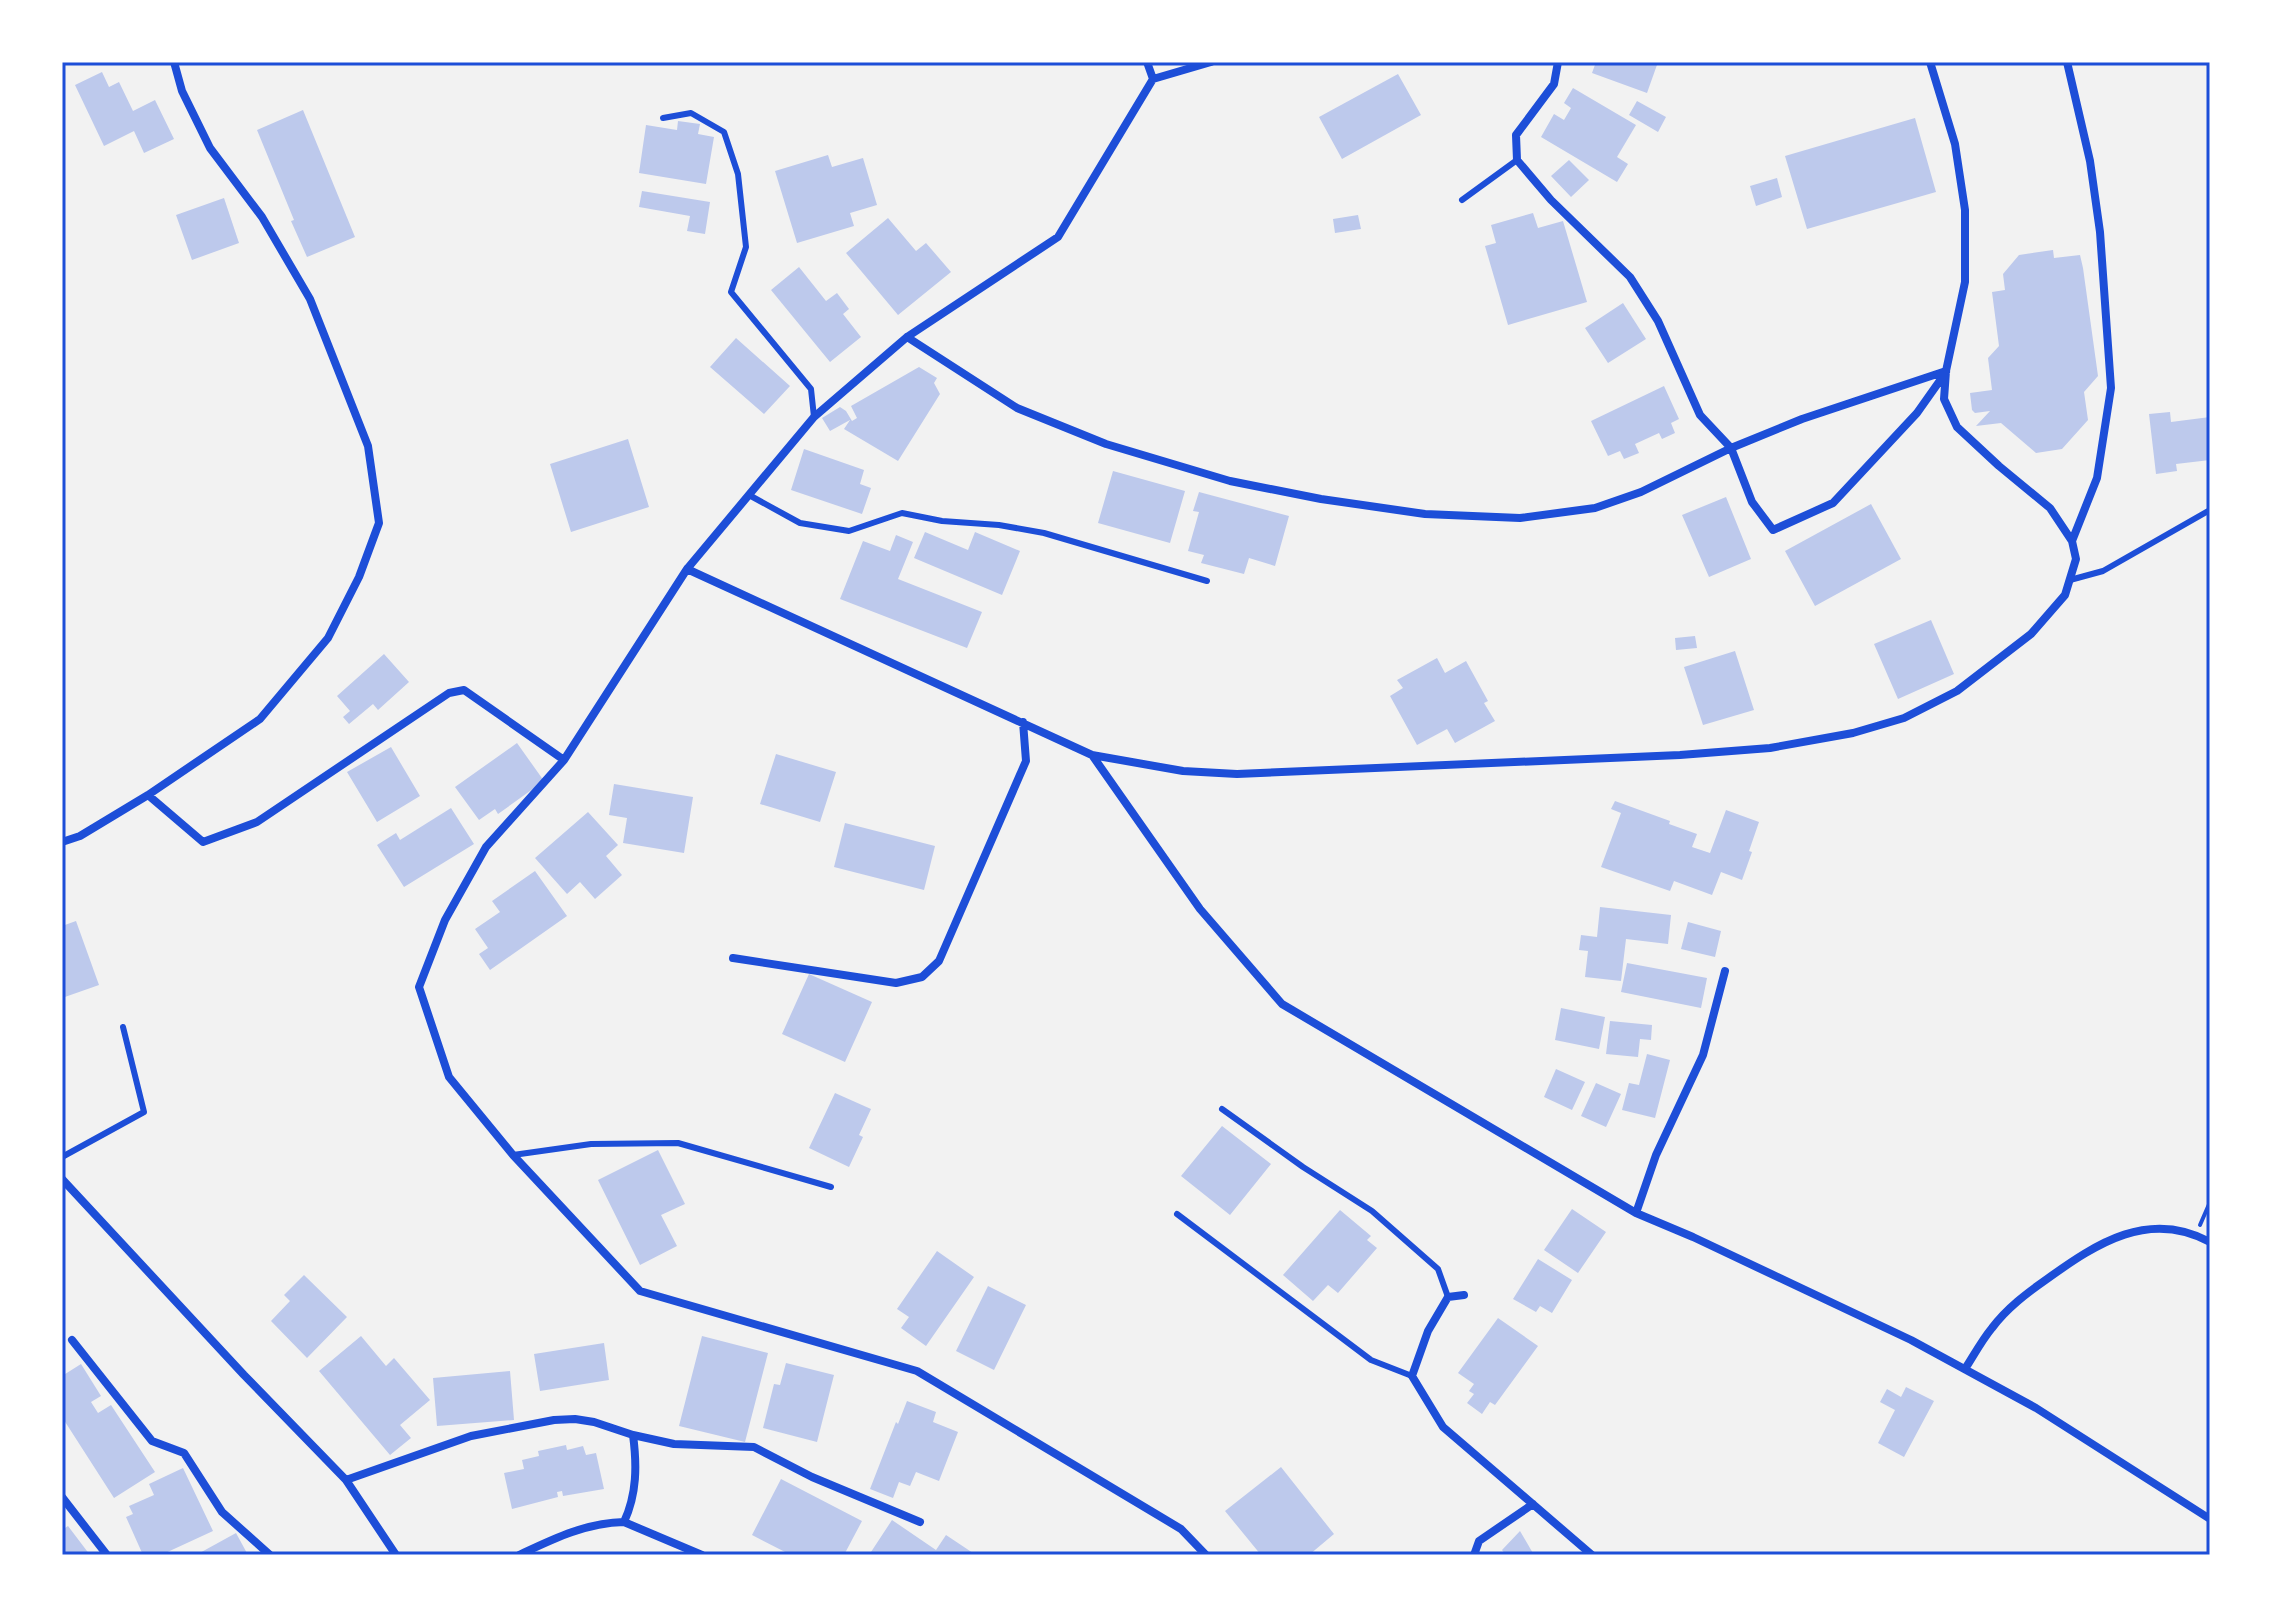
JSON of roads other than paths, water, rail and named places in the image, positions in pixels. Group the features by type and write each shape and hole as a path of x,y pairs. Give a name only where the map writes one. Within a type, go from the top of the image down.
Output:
{"street":[{"path":"62,842 80,836 148,795 260,719 328,638 359,577 379,523 368,446 310,299 262,217 210,148 182,91 174,62"},
{"path":"1147,62 1153,79"},
{"path":"1206,1555 1181,1529 917,1371 640,1291 513,1155 449,1077 419,987 445,920 486,847 564,760 687,569 814,417 907,337 1058,237 1153,79 1211,62"},
{"path":"1558,62 1554,84 1516,135 1517,160 1551,200 1630,277 1658,321 1700,415 1731,448 1752,502 1773,530 1833,503 1917,413 1946,371"},
{"path":"687,569 1092,755 1183,771 1237,774 1680,755 1770,748 1904,718 1957,691 2031,634 2065,595 2076,559 2072,541 2050,508 1957,427 1944,399 1946,371 1965,282 1965,210 1955,144 1930,62"},
{"path":"2067,62 2092,175 2100,232 2111,388 2097,478 2072,541"},
{"path":"907,337 1017,408 1106,444 1230,481 1321,499 1425,514 1520,518 1595,508 1641,492 1731,448 1802,419 1946,371"},
{"path":"148,795 203,842 257,822 449,693 464,690 564,760"},
{"path":"733,958 896,983 922,977 939,961 1026,761 1023,722"},
{"path":"1092,755 1200,909 1282,1004 1636,1213 1911,1340 2036,1408 2210,1519"},
{"path":"1636,1213 1656,1155 1703,1055 1725,971"},
{"path":"62,1179 346,1480 396,1555"},
{"path":"1965,1369 1992,1327 2022,1297 2102,1244 2123,1234 2158,1228 2195,1234 2210,1242"},
{"path":"1464,1295 1448,1297 1428,1331 1412,1376 1443,1427 1592,1555"},
{"path":"72,1340 152,1441 184,1453 222,1512 270,1555"},
{"path":"346,1480 471,1436 554,1420 575,1419 674,1444 754,1447 812,1477 920,1522"},
{"path":"624,1522 635,1485 633,1435"},
{"path":"62,1497 107,1555"},
{"path":"1474,1555 1479,1541 1533,1504"},
{"path":"519,1555 582,1528 624,1522 702,1555"}],"lane":[{"path":"663,118 691,113 724,132 738,174 746,247 731,292 811,389 814,417"},
{"path":"1462,200 1517,160"},
{"path":"749,495 800,523 849,531 902,513 942,521 999,525 1044,533 1207,581"},
{"path":"2070,580 2103,571 2210,510"},
{"path":"62,1157 144,1112 123,1027"},
{"path":"1222,1109 1303,1167 1372,1211 1438,1269 1448,1297"},
{"path":"513,1155 591,1144 678,1143 831,1187"},
{"path":"1177,1214 1371,1360 1412,1376"}]}
